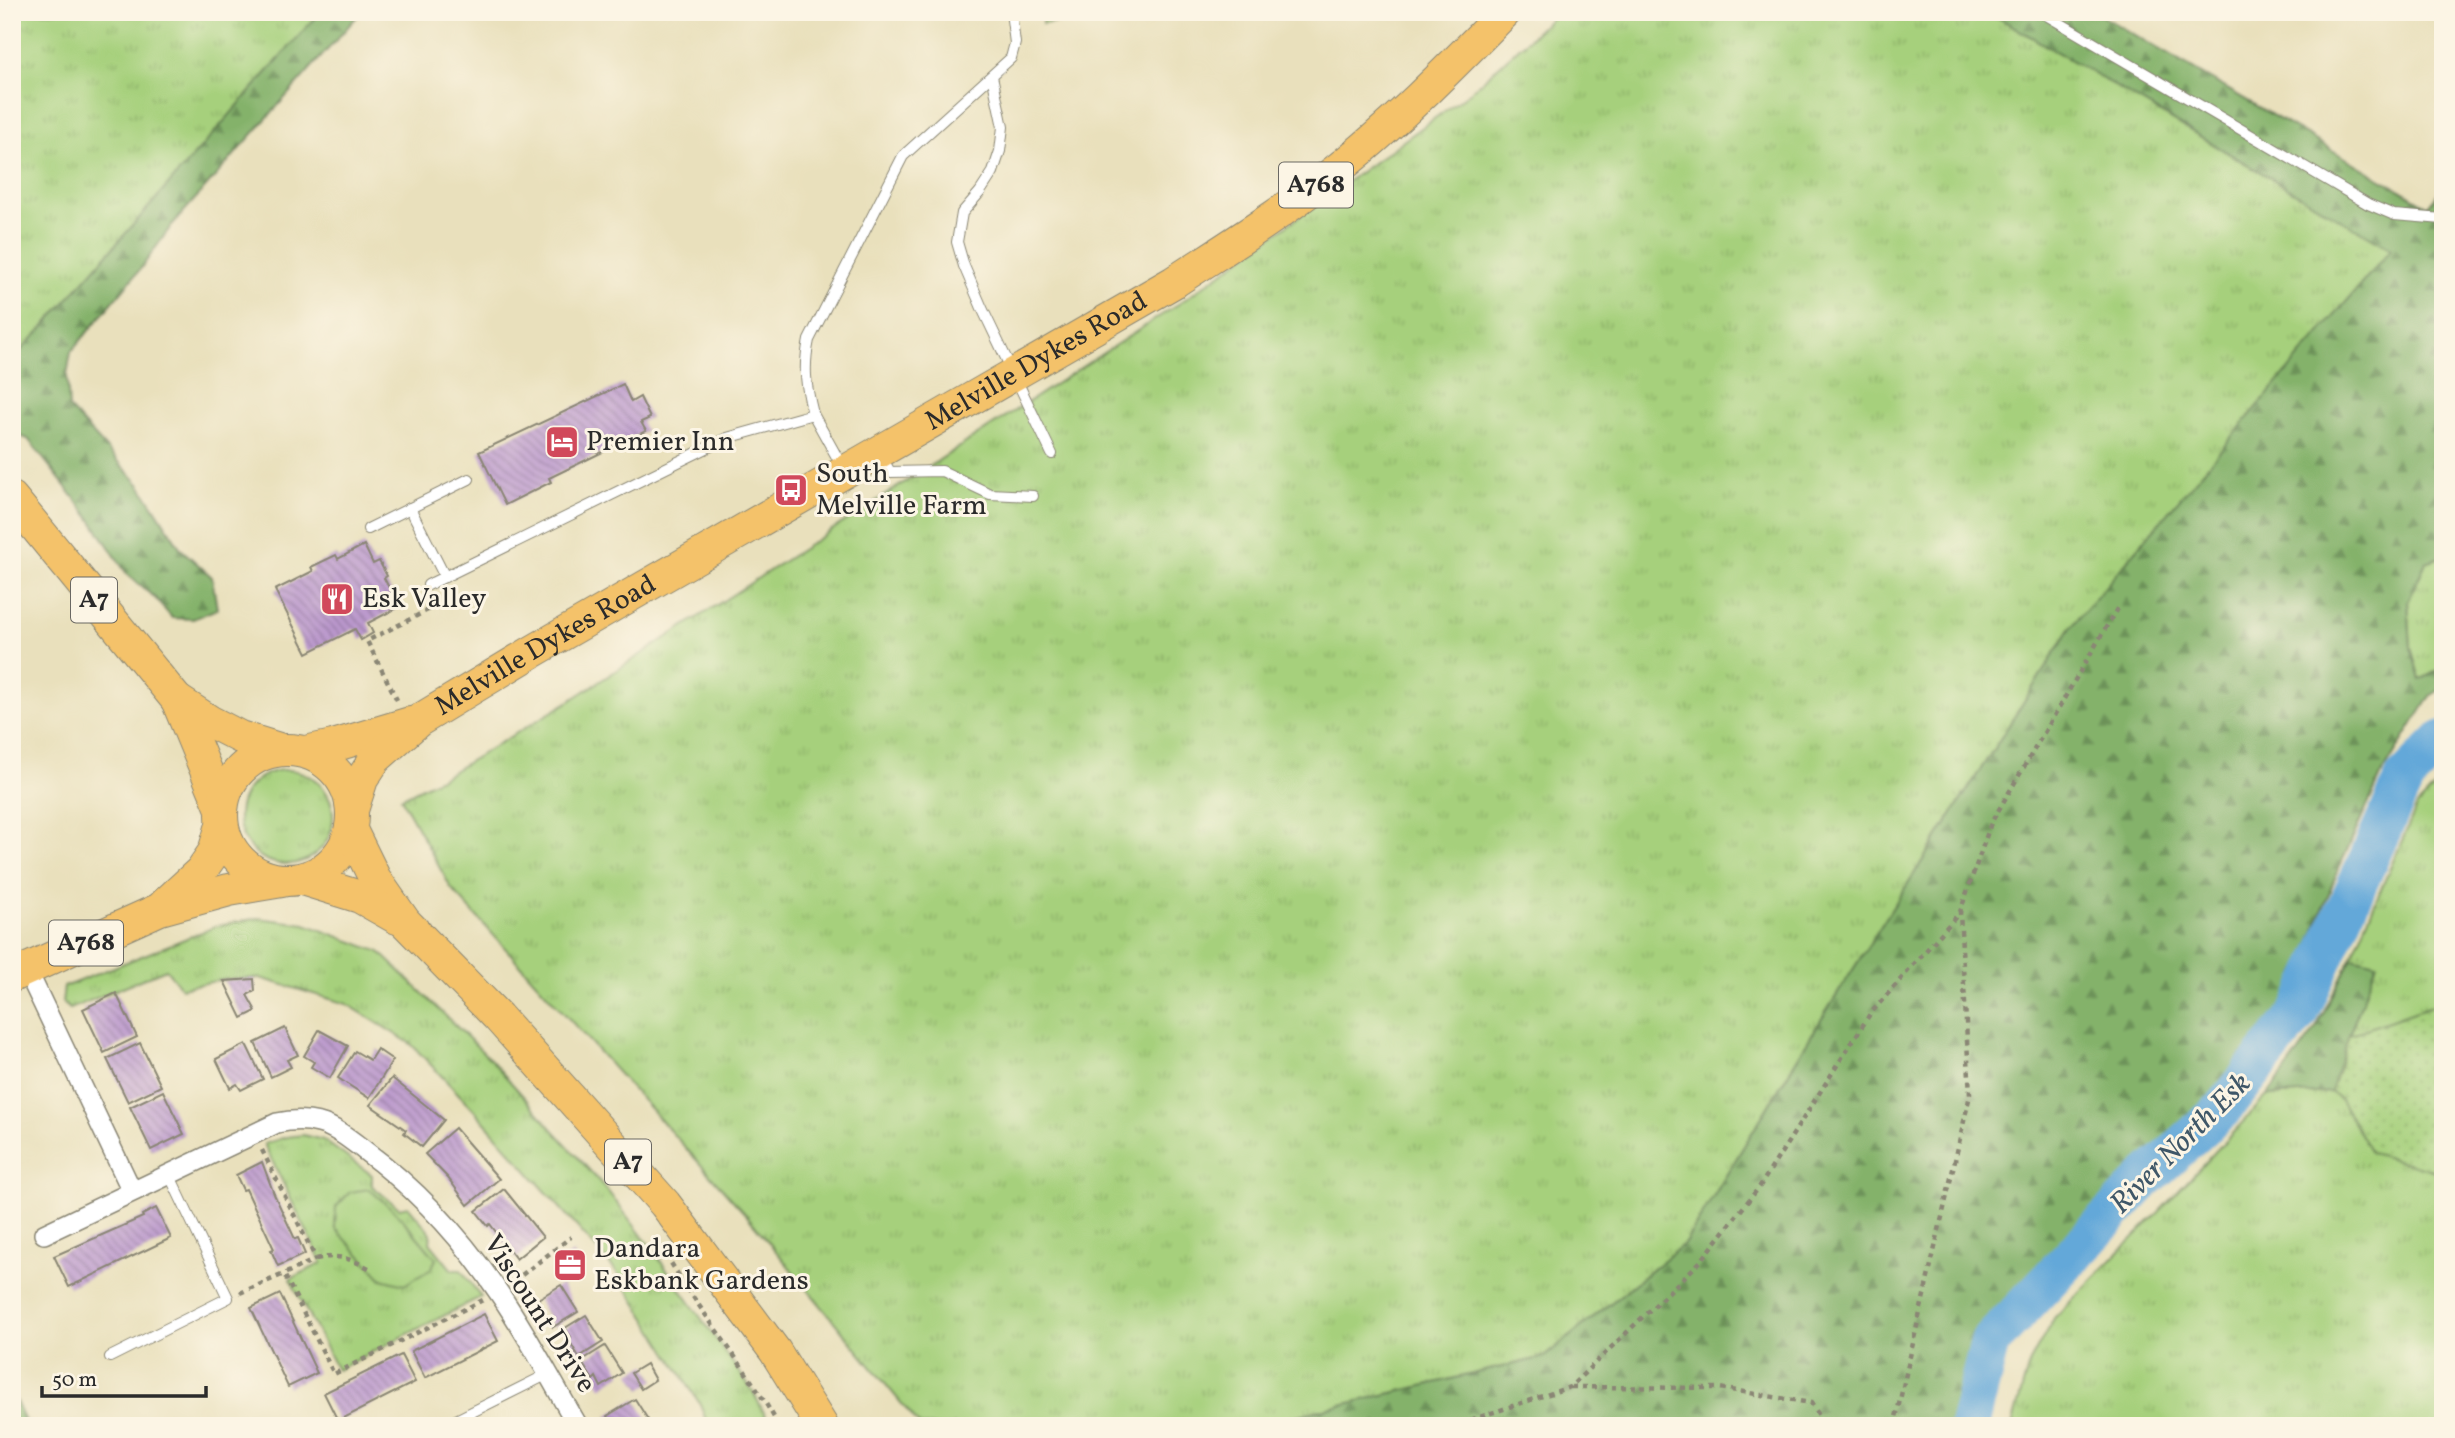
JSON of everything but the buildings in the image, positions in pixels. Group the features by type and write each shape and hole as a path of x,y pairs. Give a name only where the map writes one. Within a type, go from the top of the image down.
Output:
{"main road":[{"name":"Melville Dykes Road","path":"352,819 362,779 375,759 418,721 544,645 1174,282 1247,235 1329,176 1415,103 1505,12"},
{"name":"A7","path":"12,498 177,700 222,817"},
{"name":"A7","path":"177,700 240,737 294,751"},
{"name":"Melville Dykes Road","path":"294,751 333,746 418,721"},
{"path":"294,751 328,763 345,783 352,819 345,847 334,862 319,873 293,880 266,877 250,869 237,857 227,842 222,817 228,787 241,768 260,755 294,751"},
{"name":"A768","path":"160,909 201,871 214,852 222,817"},
{"name":"A7","path":"352,819 375,878 405,922 498,1017 665,1204 775,1350 822,1426"},
{"name":"A7","path":"293,880 360,897 405,922"},
{"name":"A768","path":"19,973 160,909 229,890 293,880"}],"street":[{"path":"19,973 132,1191"},
{"name":"Viscount Drive","path":"44,1234 276,1123 297,1119 321,1123 345,1136 394,1172 419,1195 458,1240 499,1293 578,1426"}],"lane":[{"path":"845,472 813,414 806,387 804,361 809,340 903,156 1011,58 1015,43 1011,12"},
{"path":"2041,12 2368,204 2394,215 2443,219"},
{"path":"992,76 1003,127 1000,151 993,172 962,213 957,242 964,266 1052,454"},
{"path":"428,585 727,438 813,414"},
{"path":"879,452 890,472 942,471 990,494 1033,496"},
{"path":"368,529 468,479"},
{"path":"410,508 445,577"},
{"path":"110,1357 228,1298 169,1174"},
{"path":"444,1426 548,1374"}],"path":[{"path":"389,706 398,702 367,640 432,608 428,585"},
{"path":"1894,1426 1970,1095 1961,912 1991,822 2118,607"},
{"path":"1570,1387 1701,1261 1760,1186 1870,1014 1961,912"},
{"path":"254,1133 316,1259"},
{"path":"665,1204 650,1227 679,1277 757,1386 779,1426"},
{"path":"284,1273 334,1374 499,1293 571,1237"},
{"path":"228,1298 316,1259 333,1255 348,1258 369,1268"},
{"path":"1452,1426 1570,1387 1719,1388 1811,1403 1826,1426"}],"green space":[{"path":"12,12 339,12 12,372"},
{"path":"320,12 361,12 172,225 142,267 71,352 67,375 69,408 140,485 181,549 212,577 217,609 193,619 172,618 156,599 127,574 90,518 28,439 12,433 12,359 39,332"},
{"path":"1042,12 1075,12 1067,20 1042,24"},
{"path":"1558,12 1989,12 2392,249 2072,626 1814,1031 1685,1243 1544,1357 1253,1426 920,1426 748,1217 451,888 401,798 450,773 568,702 1180,303 1468,94"},
{"path":"1989,12 2095,12 2428,206 2443,187 2443,556 2426,562 2408,601 2411,647 2420,680 2443,668 2443,688 2430,696 2381,776 2338,870 2284,1010 2219,1095 2069,1237 1978,1339 1952,1426 1253,1426 1544,1357 1685,1243 1814,1031 2072,626 2391,249"},
{"path":"2443,556 2443,668 2420,680 2411,647 2408,601 2426,562"},
{"path":"286,770 304,774 319,784 329,799 333,817 329,835 319,850 304,860 286,864 268,860 253,850 243,835 239,817 243,799 253,784 268,774"},
{"path":"2443,779 2443,1002 2349,1035 2331,1092 2340,1099 2371,1152 2436,1171 2443,1195 2443,1426 2012,1426 2029,1364 2054,1318 2158,1213 2267,1096 2330,1092 2315,1030 2352,956 2417,806"},
{"path":"258,918 305,924 380,952 490,1059 606,1189 647,1242 752,1390 771,1426 708,1426 700,1404 616,1271 473,1109 411,1044 347,1004 260,978 226,979 181,988 166,969 70,1009 62,1002 64,987 217,926"},
{"path":"2352,957 2377,963 2349,1035 2443,1086 2443,1171 2371,1153 2340,1099 2331,1092 2267,1096 2315,1030"},
{"path":"2443,1002 2443,1171 2436,1171 2371,1153 2340,1099 2331,1092 2349,1035"},
{"path":"303,1135 323,1140 372,1175 372,1186 399,1208 408,1206 431,1233 430,1243 452,1270 461,1270 481,1297 337,1370 290,1279 322,1263 264,1144"},
{"path":"369,1189 398,1214 436,1259 431,1269 404,1285 382,1279 335,1228 336,1207 350,1192"},
{"path":"12,1393 27,1426 12,1426"}],"waterway":[{"name":"River North Esk","path":"1969,1426 1990,1342 2143,1181 2223,1109 2300,1011 2405,778 2443,740"}],"place":[{"name":"Premier Inn","path":"562,442"},
{"name":"South Melville Farm","path":"791,490"},
{"name":"Esk Valley","path":"337,599"},
{"name":"Dandara Eskbank Gardens","path":"570,1265"}]}
